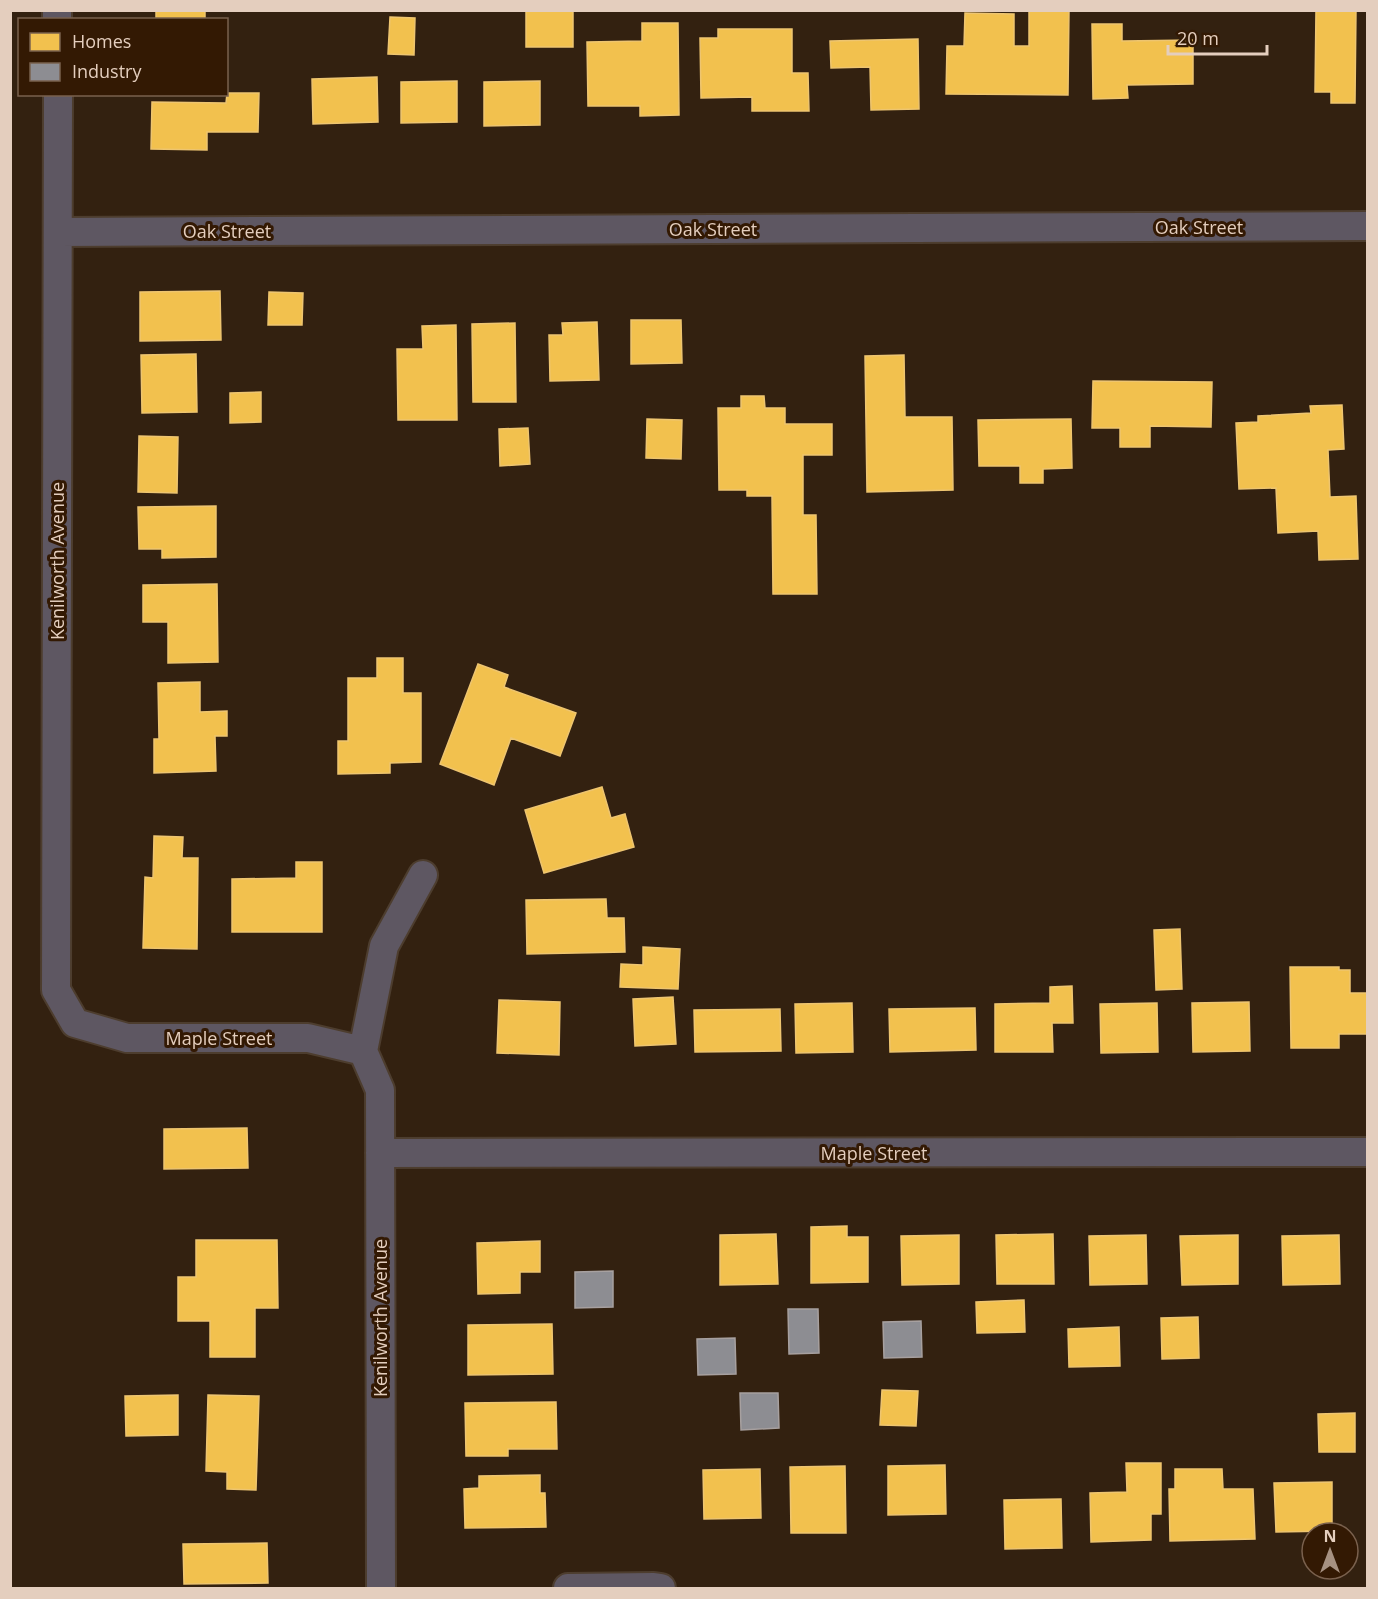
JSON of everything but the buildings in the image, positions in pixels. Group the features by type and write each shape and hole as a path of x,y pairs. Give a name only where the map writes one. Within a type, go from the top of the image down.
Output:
{"street":[{"name":"Kenilworth Avenue","path":"58,96 56,990 75,1023"},
{"name":"Oak Street","path":"58,232 1368,226"},
{"path":"363,1051 384,946 423,875"},
{"name":"Maple Street","path":"75,1023 127,1038 308,1038 363,1051"},
{"name":"Kenilworth Avenue","path":"363,1051 380,1090 381,1588"},
{"name":"Maple Street","path":"380,1153 1368,1152"},
{"path":"568,1588 661,1588"}]}
